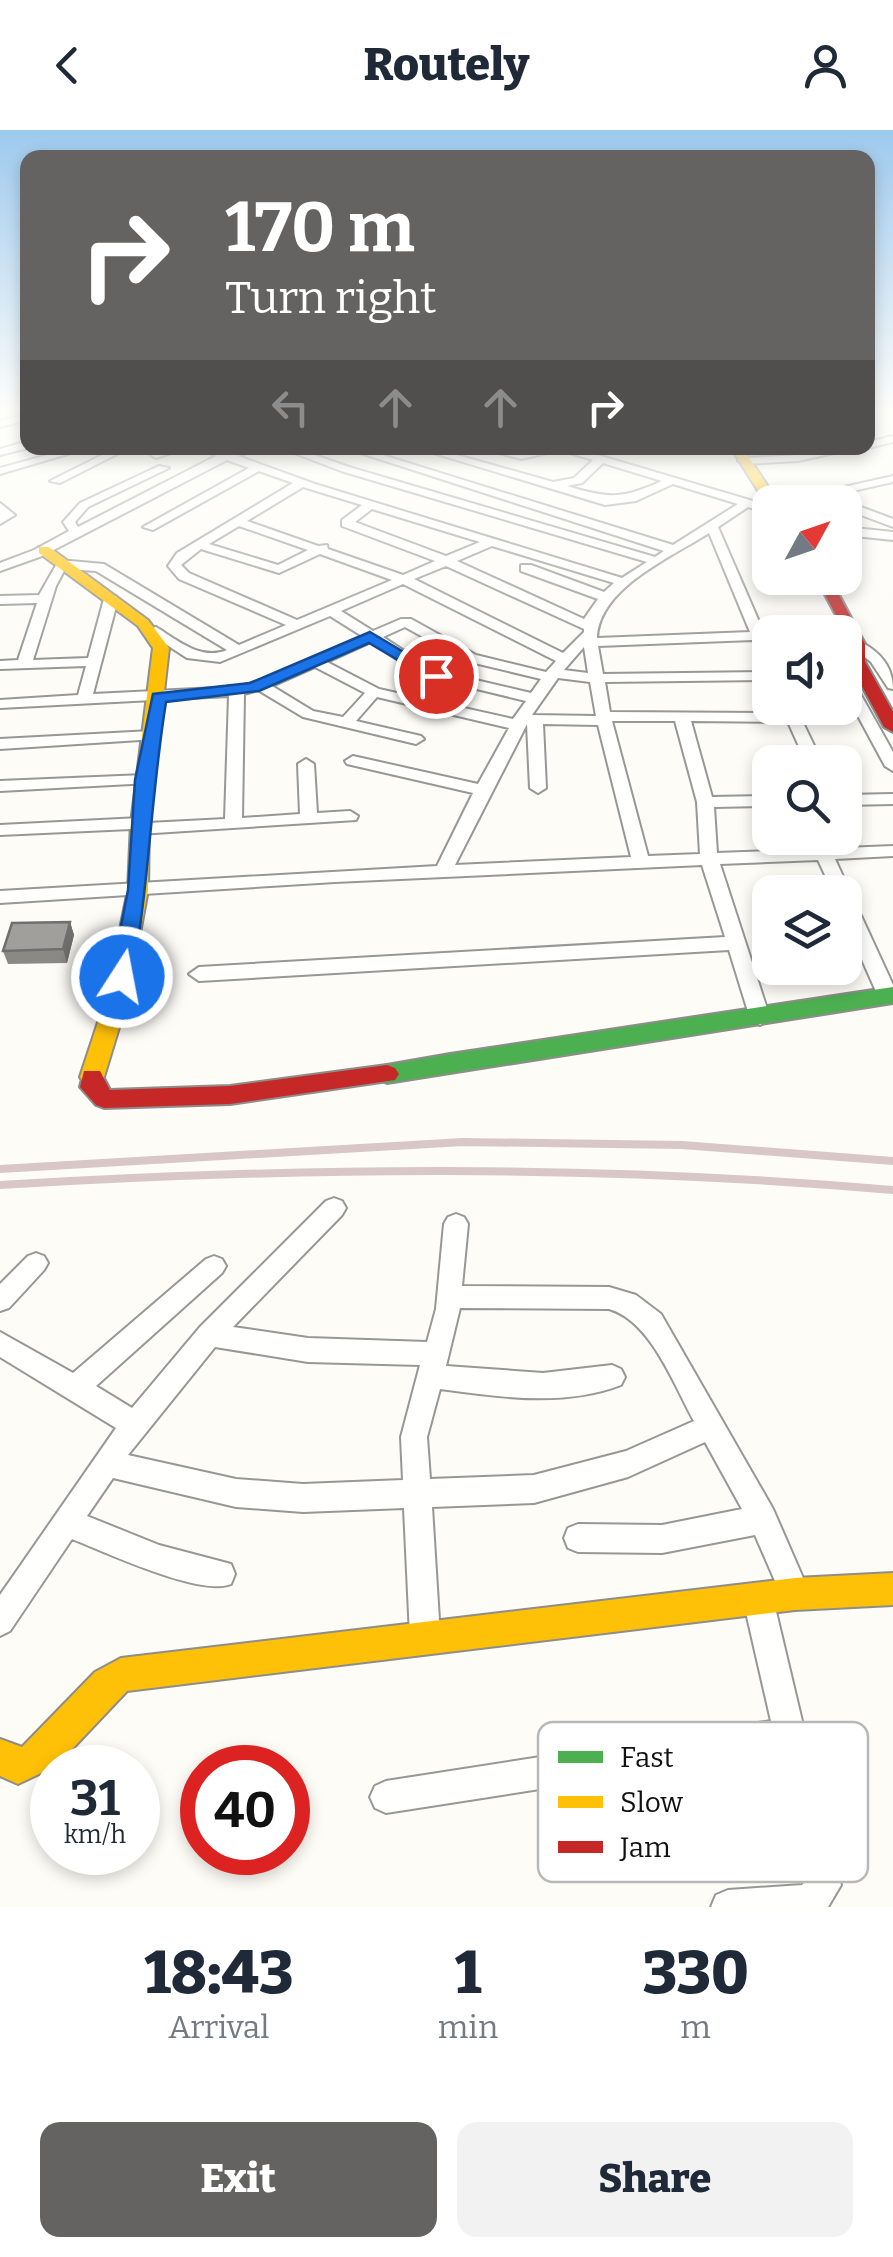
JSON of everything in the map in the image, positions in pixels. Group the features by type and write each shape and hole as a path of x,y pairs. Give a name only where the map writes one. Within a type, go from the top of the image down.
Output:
{"street":[{"path":"75,531 70,522 80,508 113,492"},
{"path":"24,664 58,559 75,531 153,492"},
{"path":"149,527 213,492"},
{"path":"293,492 236,521 175,561 177,572 298,625"},
{"path":"330,492 623,582"},
{"path":"425,492 667,558"},
{"path":"477,492 667,558"},
{"path":"575,492 619,502 644,492"},
{"path":"706,492 752,503"},
{"path":"371,504 346,524 449,562 590,634 752,636"},
{"path":"442,872 534,698 562,658 590,634 604,597 744,504"},
{"path":"0,507 8,515 0,520"},
{"path":"862,511 893,523"},
{"path":"876,516 893,511"},
{"path":"236,521 323,548 406,580 562,658"},
{"path":"712,526 752,622"},
{"path":"862,533 893,536"},
{"path":"58,559 151,630 201,658 239,651 495,540"},
{"path":"199,545 278,569 323,548"},
{"path":"0,551 19,562"},
{"path":"0,568 19,562 58,559 104,569 239,651"},
{"path":"526,568 604,597"},
{"path":"0,600 45,599"},
{"path":"84,701 111,599"},
{"path":"332,611 428,673 534,698"},
{"path":"0,704 236,691 260,685 406,622 471,658 550,675 752,676"},
{"path":"151,630 162,648 144,780 138,890 117,998 92,1078 97,1094 115,1102 368,1078 551,1044 760,1018 891,996 862,935"},
{"path":"590,634 604,719 642,862"},
{"path":"862,661 891,677"},
{"path":"0,665 92,662"},
{"path":"316,662 374,692 524,721 752,715"},
{"path":"862,673 893,727"},
{"path":"862,683 893,766"},
{"path":"260,685 308,714 416,739"},
{"path":"232,823 236,691"},
{"path":"346,724 374,692"},
{"path":"682,718 705,802 709,858 760,1018"},
{"path":"524,721 538,788"},
{"path":"0,744 150,736"},
{"path":"353,760 484,791"},
{"path":"306,764 309,818"},
{"path":"0,786 144,780"},
{"path":"862,800 893,799"},
{"path":"705,802 752,801"},
{"path":"0,830 350,816"},
{"path":"862,852 893,852"},
{"path":"0,898 766,855"},
{"path":"199,974 736,943"},
{"path":"0,1621 136,1425 210,1335 334,1208"},
{"path":"425,1636 414,1494 414,1436 451,1297 456,1224"},
{"path":"0,1300 36,1262"},
{"path":"75,1388 214,1266"},
{"path":"451,1297 609,1298 627,1303 652,1322 762,1519 795,1594"},
{"path":"210,1335 430,1365 506,1386 580,1384 612,1377"},
{"path":"0,1343 136,1425"},
{"path":"107,1463 236,1494 303,1498 534,1489 628,1464 708,1428"},
{"path":"578,1538 662,1539 762,1519"},
{"path":"66,1522 160,1560 221,1574"},
{"path":"0,1757 25,1767 36,1760 104,1683 120,1676 795,1594 893,1589"},
{"path":"758,1599 787,1722"},
{"path":"386,1796 538,1773"},
{"path":"728,1907 810,1902 823,1882"}],"building":[{"path":"70,922 63,949 3,951 12,923"}],"railway":[{"path":"0,1169 463,1142 682,1145 893,1161"},
{"path":"0,1185 447,1171 670,1176 893,1190"}],"traffic: fast":[{"path":"387,1074 893,995"}],"traffic: slow":[{"path":"44,550 143,623 161,648 140,823 138,890 117,998 92,1077"},
{"path":"0,1757 18,1766 43,1754 94,1696 121,1675 795,1594 893,1589"}],"traffic: jam":[{"path":"832,595 857,644 857,662 893,727"},
{"path":"92,1077 92,1087 104,1099 230,1095 387,1074"}],"route":[{"path":"122,977 138,890 144,780 158,698 253,688 370,636 436,676"}]}
